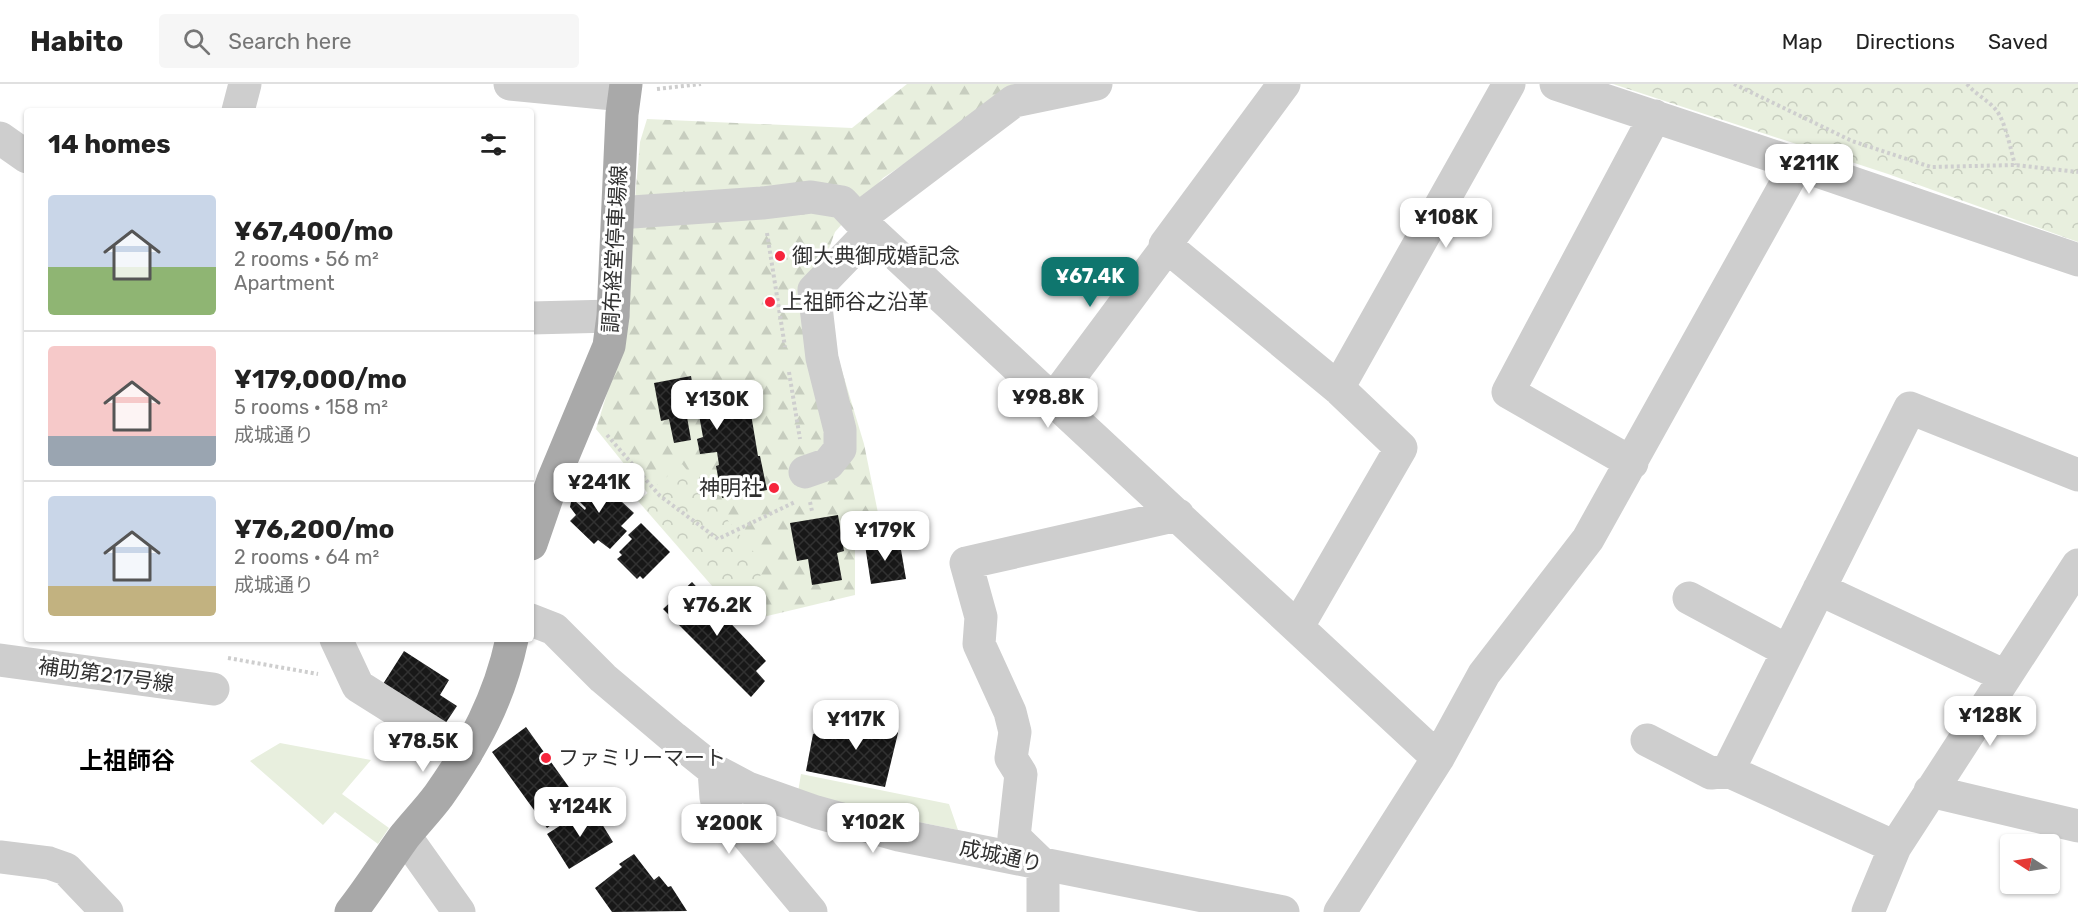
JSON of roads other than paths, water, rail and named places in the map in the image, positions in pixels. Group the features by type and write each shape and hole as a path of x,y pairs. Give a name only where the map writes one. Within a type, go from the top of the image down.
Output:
{"main road":[{"name":"調布経堂停車場線","path":"534,535 553,480 609,346 613,316 625,89"},
{"path":"351,912 405,836 438,797 466,754 485,721 505,671 511,642"}],"street":[{"path":"239,108 245,84"},
{"path":"510,84 625,89"},
{"path":"802,486 828,464 840,449 840,430 822,358 814,290 865,225 1014,101 1096,84"},
{"path":"1053,400 1284,84"},
{"path":"1338,388 1509,84"},
{"path":"1556,84 2078,260"},
{"path":"1632,463 1508,392 1655,116"},
{"path":"0,138 24,155"},
{"path":"1340,912 1438,758 1484,674 1588,538 1632,463 1797,164"},
{"path":"618,213 811,197 842,202 1438,758"},
{"path":"1167,247 1338,388 1401,448 1298,626"},
{"path":"534,318 613,316"},
{"path":"1728,771 1910,408 2078,475"},
{"path":"1043,912 1043,865 1014,837 1021,774 1011,758 1015,732 1010,712 978,644 981,617 966,563 1178,515"},
{"path":"1868,912 1895,847 2078,565"},
{"path":"1820,589 2005,676"},
{"path":"1689,598 1788,651"},
{"name":"成城通り","path":"534,621 554,629 603,678 714,770 748,788 816,812 899,835 1247,909 1283,912"},
{"path":"337,642 358,686 466,754"},
{"name":"補助第217号線","path":"0,660 213,689"},
{"path":"1647,740 1712,773 1728,771 1895,847"},
{"path":"714,770 716,798 811,912"},
{"path":"1930,791 2078,826"},
{"path":"405,836 459,912"},
{"path":"0,856 49,863 66,869 108,912"}],"place":[{"name":"御大典御成婚記念","path":"780,256"},
{"name":"上祖師谷之沿革","path":"770,302"},
{"name":"神明社","path":"774,488"},
{"name":"ファミリーマート","path":"546,758"}],"district":[{"name":"上祖師谷","path":"127,761"}]}
